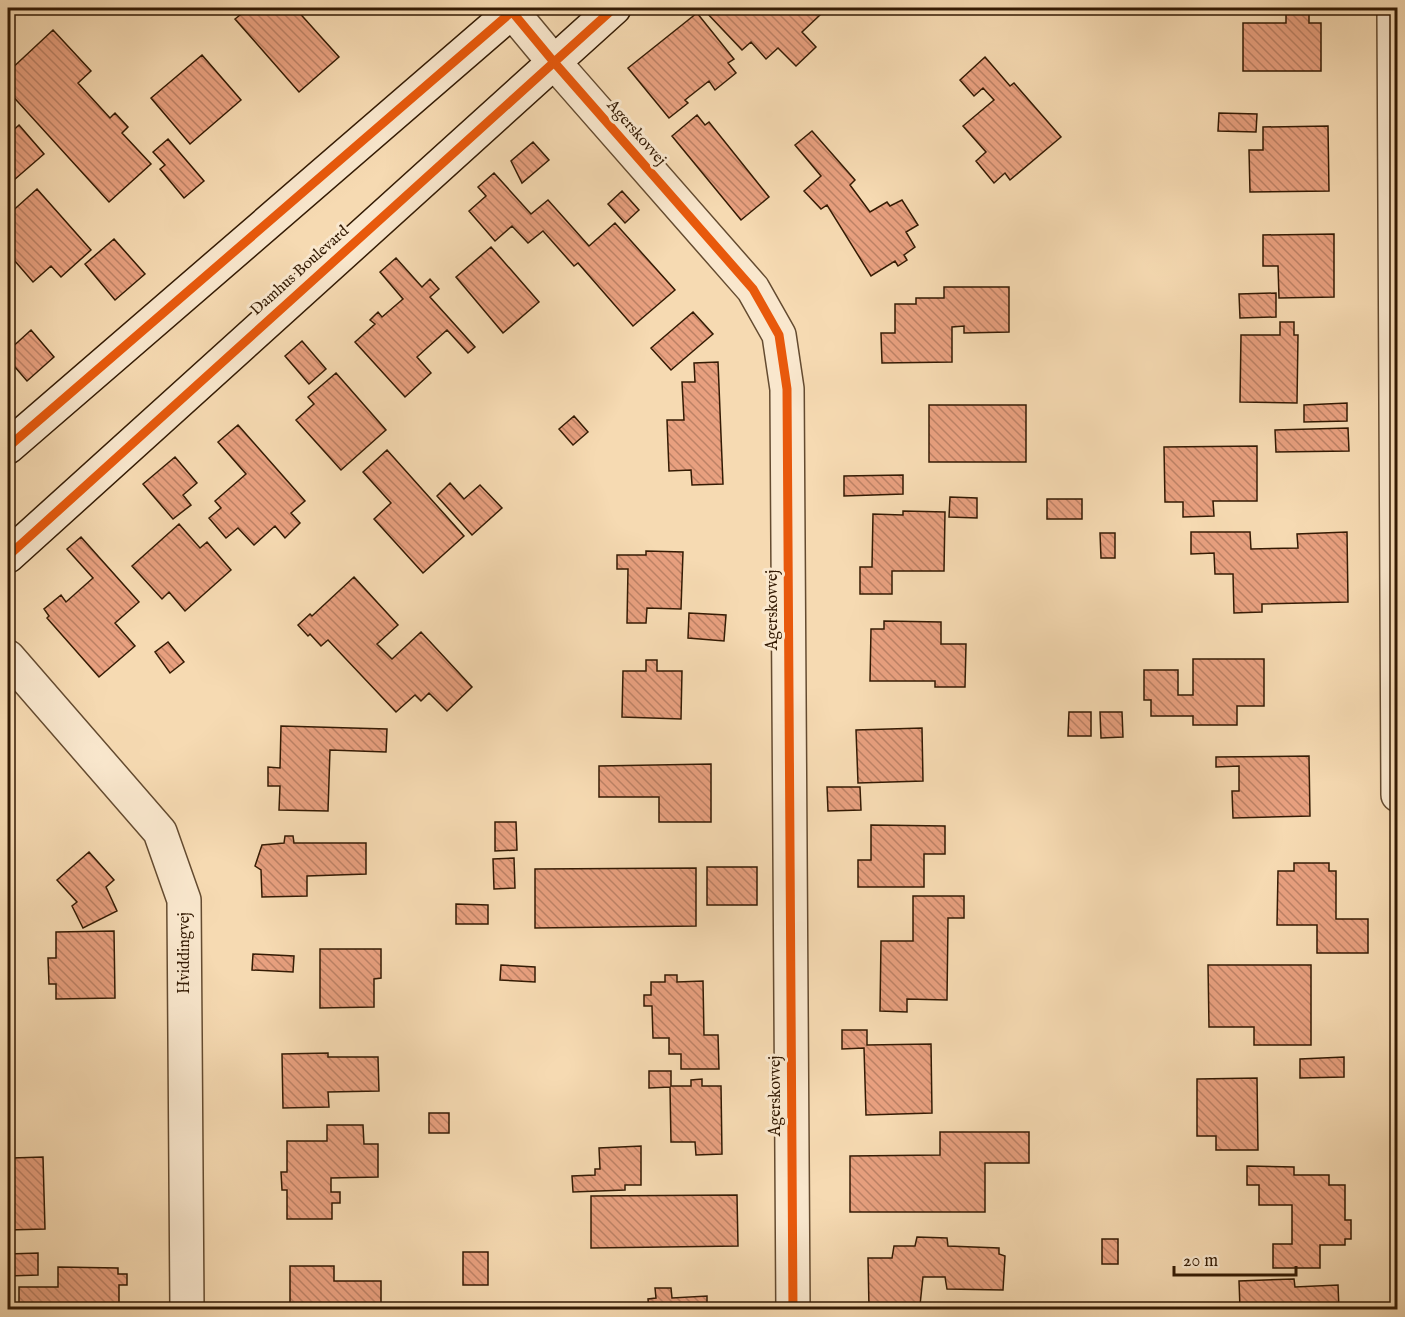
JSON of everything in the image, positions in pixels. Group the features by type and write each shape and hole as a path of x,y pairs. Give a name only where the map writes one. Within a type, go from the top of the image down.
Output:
{"street":[{"name":"Damhus Boulevard","path":"8,556 614,8"},
{"path":"1394,8 1398,795"},
{"name":"Agerskovvej","path":"512,9 553,61 753,289 779,335 787,389 793,1310"},
{"path":"8,447 512,9"},
{"name":"Hviddingvej","path":"8,657 160,832 184,900 187,1310"}],"building":[{"path":"249,8 295,8 339,57 299,92 235,19"},
{"path":"711,8 729,8 735,14 742,8 813,8 820,15 802,32 816,47 796,66 778,48 766,59 751,42 742,50 706,12"},
{"path":"1286,10 1309,10 1309,23 1321,23 1321,71 1243,71 1243,23 1286,23"},
{"path":"697,13 734,59 728,63 736,73 715,90 709,81 685,100 688,103 669,118 628,68"},
{"path":"53,30 91,71 78,83 110,118 115,113 128,127 122,133 151,164 109,202 8,91 8,72"},
{"path":"202,55 241,100 190,144 151,98"},
{"path":"985,57 1010,86 1014,83 1061,137 1010,180 1005,173 994,183 976,161 986,152 963,126 994,100 983,88 974,96 960,80"},
{"path":"1219,113 1257,114 1256,132 1218,131"},
{"path":"697,115 705,125 709,122 769,197 741,220 672,136"},
{"path":"19,125 44,154 14,180 8,172 8,135"},
{"path":"1328,126 1329,191 1250,192 1249,150 1263,150 1263,127"},
{"path":"812,131 855,180 850,185 870,212 887,202 890,206 902,200 918,225 906,232 915,247 904,255 907,260 898,266 895,261 871,276 827,205 821,209 804,191 821,176 795,145"},
{"path":"168,139 204,181 184,198 160,169 165,165 153,152"},
{"path":"533,142 549,160 522,183 511,161"},
{"path":"494,173 531,214 548,200 589,246 615,223 675,290 633,326 578,263 574,266 543,231 528,243 512,226 495,241 469,211 486,196 478,187"},
{"path":"37,189 91,250 61,277 51,266 33,282 8,253 8,215"},
{"path":"622,191 639,210 625,223 608,204"},
{"path":"1334,234 1334,297 1279,298 1278,266 1263,266 1263,235"},
{"path":"114,239 145,274 115,300 85,264"},
{"path":"491,247 539,302 503,333 456,277"},
{"path":"396,258 422,287 430,279 439,289 430,297 475,347 468,353 447,330 417,357 431,373 405,397 355,342 375,324 370,320 378,312 382,317 403,299 380,272"},
{"path":"944,287 1009,287 1009,332 964,333 964,326 952,327 952,362 882,363 881,333 895,333 895,304 916,304 916,298 944,298"},
{"path":"1276,293 1276,317 1240,318 1239,294"},
{"path":"693,312 713,334 671,370 651,348"},
{"path":"1280,322 1294,322 1294,335 1298,335 1297,403 1240,402 1241,335 1280,335"},
{"path":"31,330 54,357 27,381 8,359 8,351"},
{"path":"302,341 326,369 309,384 285,356"},
{"path":"718,362 723,484 692,485 691,470 669,471 667,420 684,420 682,382 695,382 694,363"},
{"path":"336,373 386,430 341,470 296,420 314,404 308,397"},
{"path":"1347,403 1347,421 1304,422 1304,405"},
{"path":"929,405 1026,405 1026,462 929,462"},
{"path":"574,416 588,432 573,445 559,429"},
{"path":"238,425 305,501 291,513 300,523 285,538 275,526 254,545 238,528 226,538 209,518 221,508 215,501 246,474 218,442"},
{"path":"1348,428 1349,451 1276,452 1275,430"},
{"path":"1257,446 1257,501 1213,501 1214,516 1183,517 1183,502 1165,502 1164,447"},
{"path":"387,450 464,536 423,573 374,519 391,503 363,472"},
{"path":"175,457 197,483 183,495 191,505 173,519 143,484"},
{"path":"903,475 903,494 844,496 844,476"},
{"path":"450,483 464,499 480,485 502,508 472,535 437,496"},
{"path":"950,497 977,498 977,518 949,517"},
{"path":"1047,499 1082,499 1082,519 1047,519"},
{"path":"903,511 945,512 944,571 892,571 892,594 860,594 860,567 872,567 873,514 903,515"},
{"path":"179,524 200,548 207,542 231,570 185,611 169,592 162,599 132,566"},
{"path":"1191,532 1250,532 1251,549 1298,548 1297,534 1347,532 1348,602 1262,604 1262,612 1234,613 1233,574 1215,574 1214,553 1191,554"},
{"path":"1100,533 1115,533 1115,558 1101,558"},
{"path":"81,537 139,602 115,623 135,646 99,677 47,618 49,616 44,609 61,595 66,602 93,578 67,549"},
{"path":"646,551 683,552 681,609 647,608 646,623 627,623 628,569 617,569 617,555 646,555"},
{"path":"354,577 398,625 377,644 392,659 421,632 472,687 447,711 429,693 421,701 415,695 396,712 328,640 321,646 298,625 310,614 312,616"},
{"path":"689,613 726,615 724,641 688,638"},
{"path":"884,621 941,622 941,644 966,644 965,687 935,687 935,681 870,681 871,629 884,629"},
{"path":"168,642 184,662 170,673 155,652"},
{"path":"1193,659 1264,659 1264,706 1237,706 1237,725 1193,725 1193,716 1151,716 1151,700 1144,700 1144,670 1178,670 1178,695 1193,695"},
{"path":"646,660 657,660 657,671 682,671 681,719 622,717 623,671 646,671"},
{"path":"1069,712 1091,712 1091,736 1068,736"},
{"path":"1100,712 1122,712 1123,737 1101,738"},
{"path":"281,726 387,729 386,752 330,750 328,811 279,810 280,786 268,786 268,767 280,768"},
{"path":"922,728 923,781 858,783 856,730"},
{"path":"1309,756 1310,816 1233,818 1232,791 1239,791 1239,766 1216,767 1216,757"},
{"path":"711,764 711,822 659,822 659,797 599,797 599,766"},
{"path":"827,787 860,787 861,810 828,811"},
{"path":"495,822 516,822 517,850 495,851"},
{"path":"871,825 945,826 945,854 924,854 924,887 858,887 858,860 871,860"},
{"path":"285,836 293,836 294,843 366,843 366,874 307,876 307,896 262,897 261,870 255,866 262,845 284,843"},
{"path":"89,852 114,880 106,887 117,911 83,928 72,906 77,902 57,880"},
{"path":"514,858 515,888 494,889 493,859"},
{"path":"1294,863 1329,863 1329,871 1336,871 1336,919 1368,919 1368,953 1317,953 1317,925 1277,925 1278,871 1294,871"},
{"path":"707,867 757,867 757,905 707,905"},
{"path":"696,868 696,926 535,928 535,869"},
{"path":"913,896 964,896 964,918 948,918 947,1000 907,999 907,1012 880,1011 881,941 913,941"},
{"path":"456,904 488,905 488,924 456,924"},
{"path":"114,931 115,998 56,999 56,984 49,984 48,958 56,958 56,932"},
{"path":"320,949 381,949 381,978 374,979 374,1007 320,1008"},
{"path":"253,954 294,956 293,972 252,970"},
{"path":"501,965 535,967 535,982 500,980"},
{"path":"1208,965 1311,965 1311,1045 1254,1045 1254,1027 1209,1027"},
{"path":"665,975 677,975 677,982 703,981 704,1035 718,1035 719,1069 681,1069 681,1054 669,1054 669,1038 653,1038 652,1006 644,1006 644,995 651,995 651,982 665,982"},
{"path":"842,1030 867,1030 867,1045 931,1044 932,1113 866,1115 864,1048 842,1049"},
{"path":"328,1053 328,1057 378,1057 379,1091 328,1092 329,1107 283,1108 282,1054"},
{"path":"1344,1057 1344,1077 1300,1078 1300,1059"},
{"path":"649,1071 671,1071 671,1086 691,1086 691,1080 702,1079 702,1086 721,1086 722,1154 696,1155 695,1142 671,1142 670,1087 649,1088"},
{"path":"1257,1078 1258,1150 1216,1150 1216,1136 1197,1136 1197,1079"},
{"path":"429,1113 449,1113 449,1133 429,1133"},
{"path":"327,1125 363,1125 364,1144 378,1144 378,1177 331,1178 331,1192 340,1192 340,1203 332,1203 332,1219 287,1219 287,1190 282,1190 281,1172 287,1172 287,1141 327,1141"},
{"path":"940,1132 1029,1132 1029,1163 985,1163 985,1212 850,1212 850,1156 940,1155"},
{"path":"641,1146 641,1185 625,1185 625,1190 573,1192 572,1176 595,1175 595,1169 600,1169 599,1148"},
{"path":"43,1157 45,1229 8,1230 8,1178 13,1178 12,1158"},
{"path":"1247,1166 1294,1167 1294,1175 1329,1175 1329,1185 1345,1185 1345,1220 1351,1220 1351,1239 1345,1239 1345,1245 1320,1245 1320,1268 1273,1268 1273,1244 1292,1244 1292,1205 1259,1205 1259,1185 1247,1185"},
{"path":"737,1195 738,1246 591,1248 591,1196"},
{"path":"917,1237 947,1238 948,1246 999,1248 999,1254 1005,1256 1003,1290 947,1289 945,1277 923,1277 920,1305 869,1308 868,1258 892,1258 894,1246 915,1246"},
{"path":"1102,1239 1118,1239 1118,1264 1102,1264"},
{"path":"463,1252 488,1252 488,1285 463,1285"},
{"path":"38,1253 38,1275 8,1276 8,1254"},
{"path":"290,1266 334,1266 334,1281 381,1281 381,1310 290,1310"},
{"path":"58,1267 118,1268 118,1274 127,1274 127,1285 119,1285 119,1310 19,1310 19,1287 58,1287"},
{"path":"1294,1279 1295,1287 1338,1285 1339,1310 1291,1310 1291,1307 1240,1308 1239,1281"},
{"path":"655,1288 671,1288 672,1298 707,1296 707,1310 649,1310 648,1299 656,1298"}],"cycle path":[{"path":"509,8 753,289 779,335 787,389 793,1310"},
{"path":"8,447 516,8"},
{"path":"8,556 614,8"}]}
